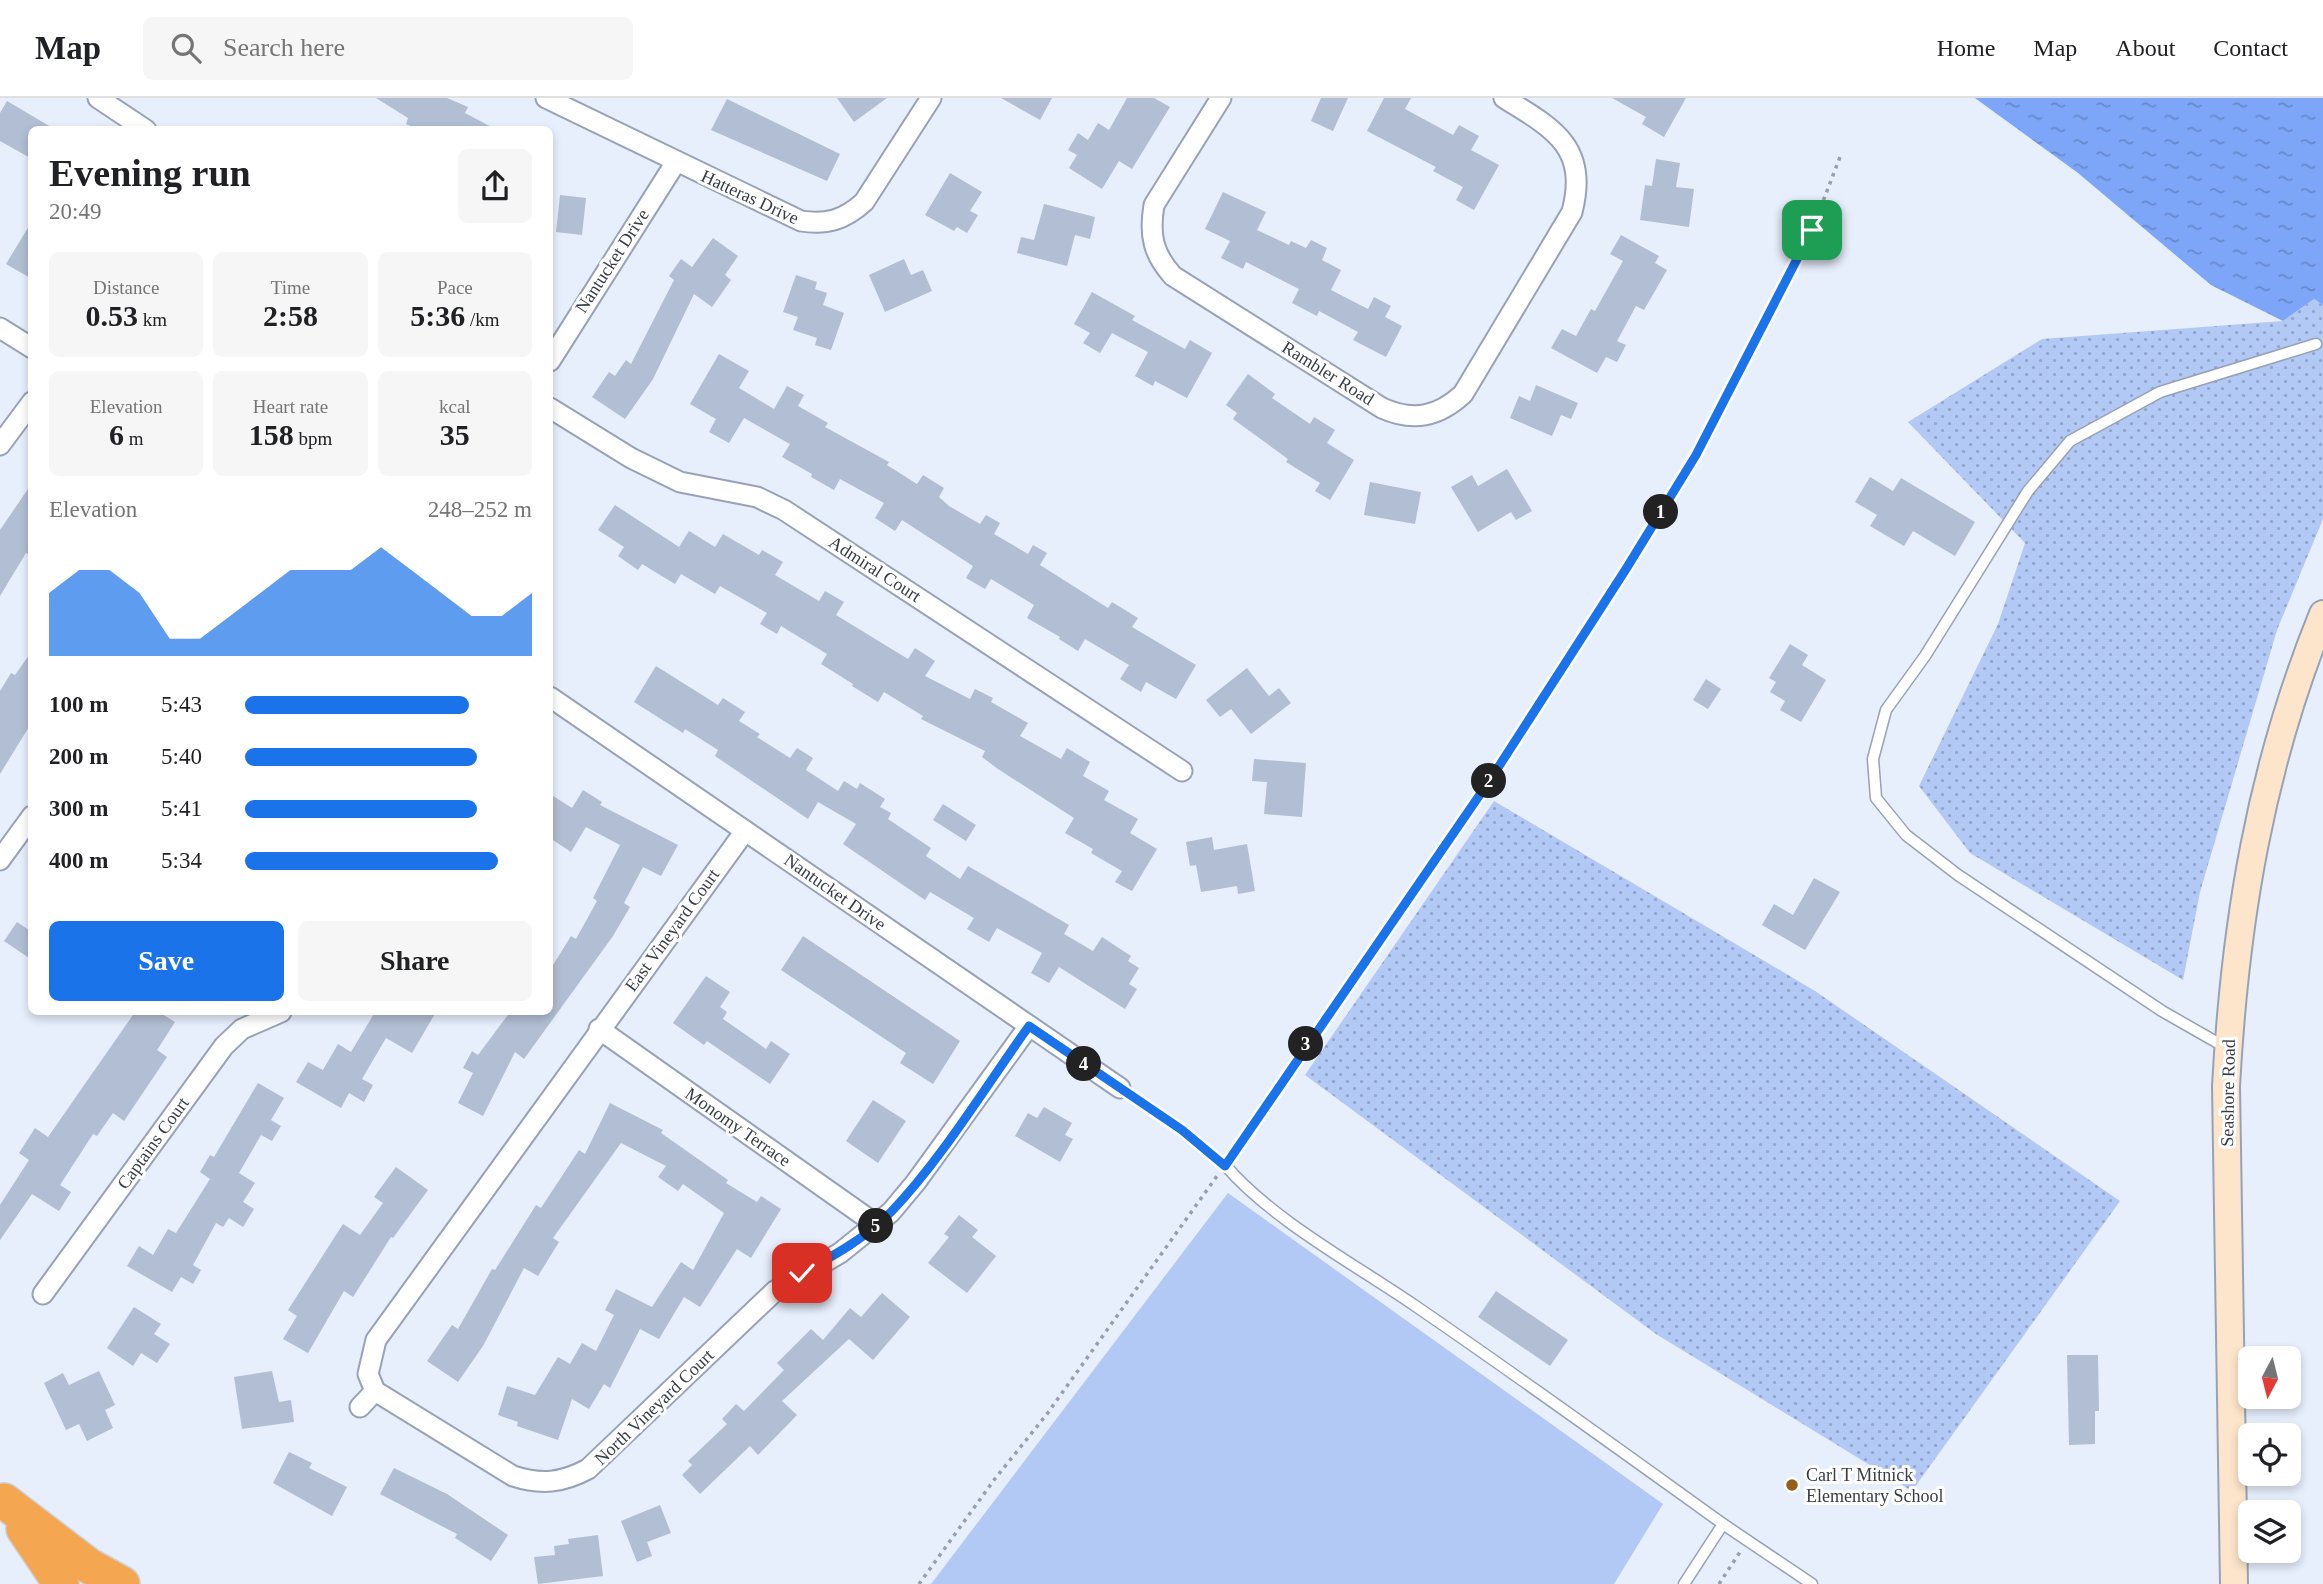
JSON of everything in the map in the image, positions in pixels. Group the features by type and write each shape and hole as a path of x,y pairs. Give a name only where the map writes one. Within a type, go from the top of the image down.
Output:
{"highway":[{"path":"2,1499 61,1584"},
{"path":"2,1499 89,1566 122,1584"}],"main road":[{"name":"Seashore Road","path":"2234,1584 2226,1086 2239,921 2266,783 2286,714 2323,614"}],"street":[{"path":"98,98 140,126"},
{"name":"Hatteras Drive","path":"546,98 801,221 834,222 851,214 864,202 931,98"},
{"name":"Rambler Road","path":"1221,98 1154,205 1152,235 1161,262 1173,276 1382,408 1398,415 1415,417 1433,414 1449,406 1463,394 1572,212 1577,192 1573,158 1563,139 1549,125 1504,98"},
{"name":"Nantucket Drive","path":"553,356 676,162"},
{"path":"0,328 28,346"},
{"path":"0,445 28,407"},
{"name":"Admiral Court","path":"553,410 631,458 680,482 757,497 785,510 1182,771"},
{"name":"Nantucket Drive","path":"553,699 1120,1088"},
{"path":"0,860 28,822"},
{"name":"East Vineyard Court","path":"599,1029 745,831"},
{"name":"Captains Court","path":"43,1294 223,1046 242,1029 274,1015"},
{"name":"North Vineyard Court","path":"375,1391 513,1476 531,1482 570,1479 589,1469 775,1290 840,1253 877,1225 916,1182 1029,1026"},
{"path":"359,1407 375,1391 368,1374 376,1340 599,1029"},
{"name":"Monomy Terrace","path":"599,1029 877,1225"}],"lane":[{"path":"2228,1049 2162,1011 1969,883 1906,835 1876,798 1874,759 1886,710 1925,656 2028,491 2070,441 2160,392 2316,344"},
{"path":"1225,1166 1243,1186 1273,1208 1538,1390 1747,1541 1812,1584"},
{"path":"1684,1584 1723,1524"}],"path":[{"path":"919,1584 994,1479 1047,1414 1157,1256 1225,1166 1492,777 1689,467 1812,230 1840,157"},
{"path":"1120,1088 1182,1130 1225,1166"},
{"path":"1719,1584 1747,1541"}],"shaded area":[{"path":"2314,299 2323,305 2323,519 2277,630 2200,892 2183,980 1970,853 1919,786 1998,624 2025,543 1908,422 2042,339 2283,321"},
{"path":"1494,801 1815,991 2120,1201 1912,1491 1656,1334 1305,1075"},
{"path":"1228,1193 1663,1504 1614,1584 931,1584"}],"water":[{"path":"1975,98 2323,98 2323,305 2314,299 2283,321 2211,285 2078,173"}],"building":[{"path":"376,98 447,98 468,107 465,113 489,126 410,126 406,124 408,118"},
{"path":"837,98 887,98 854,122"},
{"path":"1001,98 1052,98 1040,120"},
{"path":"1127,98 1154,98 1170,107 1132,169 1119,161 1102,189 1069,168 1077,155 1068,150 1078,133 1088,140 1098,123 1109,130"},
{"path":"1321,98 1348,98 1333,131 1311,121"},
{"path":"1384,98 1411,98 1405,109 1453,135 1459,125 1479,136 1471,150 1499,165 1474,210 1456,200 1463,187 1433,171 1436,167 1367,131"},
{"path":"1612,98 1686,98 1664,137 1642,124 1646,117"},
{"path":"727,99 840,154 827,181 711,130"},
{"path":"7,101 49,126 28,126 28,157 0,141 0,113"},
{"path":"1656,159 1680,163 1676,187 1694,189 1689,227 1640,220 1645,185 1652,186"},
{"path":"950,173 982,192 970,211 978,215 967,233 957,227 954,231 925,215"},
{"path":"1223,192 1266,212 1257,230 1289,245 1291,241 1306,248 1311,240 1327,248 1322,260 1341,270 1331,290 1368,309 1374,297 1391,306 1385,317 1402,326 1386,357 1353,340 1358,332 1319,311 1317,316 1292,303 1299,289 1246,262 1243,269 1221,258 1230,241 1205,229"},
{"path":"560,195 586,198 582,235 556,232"},
{"path":"1044,204 1095,217 1090,239 1075,235 1067,266 1017,253 1021,237 1034,240"},
{"path":"28,228 28,277 6,264"},
{"path":"1621,235 1659,256 1655,263 1667,270 1644,310 1636,306 1617,341 1626,345 1617,362 1606,357 1597,373 1551,348 1562,329 1576,336 1591,309 1595,311 1623,261 1610,254"},
{"path":"713,238 738,256 725,275 731,280 712,307 694,294 653,379 625,419 592,397 609,372 615,376 626,360 631,364 674,280 669,276 681,259 692,267"},
{"path":"904,259 911,275 923,270 932,291 885,312 869,275"},
{"path":"796,275 817,282 815,289 827,293 823,305 844,313 831,350 815,345 817,338 793,330 798,317 783,312"},
{"path":"1092,292 1135,316 1132,320 1185,349 1190,340 1212,353 1187,398 1155,381 1153,386 1135,376 1148,352 1112,333 1100,353 1083,343 1090,333 1074,324"},
{"path":"719,354 749,371 739,388 774,409 787,386 804,395 798,406 828,423 825,427 889,462 887,465 917,484 923,475 944,488 939,497 949,506 980,524 986,515 1000,523 994,534 1028,554 1033,545 1047,553 1040,565 1108,608 1112,602 1138,618 1132,627 1196,665 1176,699 1146,682 1141,692 1120,679 1129,665 1085,639 1078,651 1059,639 1060,637 1027,618 1034,605 991,579 985,589 966,578 973,566 902,520 895,531 875,518 884,503 840,479 834,490 811,477 812,474 782,457 790,444 744,418 729,443 709,432 716,419 690,404"},
{"path":"1248,374 1275,394 1272,398 1310,424 1314,417 1335,430 1327,443 1354,460 1330,500 1315,491 1320,483 1286,462 1288,459 1233,419 1237,413 1226,405"},
{"path":"1536,385 1578,403 1571,419 1561,415 1552,436 1510,418 1519,396 1530,401"},
{"path":"1507,469 1532,511 1516,520 1511,512 1478,532 1451,487 1472,475 1478,486"},
{"path":"1870,477 1893,491 1901,478 1975,522 1955,556 1913,531 1904,546 1870,526 1877,515 1855,502"},
{"path":"1370,482 1421,492 1415,524 1364,515"},
{"path":"28,489 28,554 26,553 0,596 0,530"},
{"path":"615,505 679,547 689,531 715,547 723,534 759,555 762,550 783,562 775,575 819,601 825,591 844,602 836,615 908,659 915,648 935,661 925,676 970,699 975,689 993,698 991,702 1028,723 1020,736 1061,759 1067,748 1090,762 1083,776 1109,791 1104,800 1138,819 1130,833 1157,849 1132,891 1115,882 1122,871 1091,853 1093,849 1065,833 1074,818 982,757 985,751 921,719 923,716 884,692 878,702 852,686 853,684 821,664 827,654 781,626 777,634 760,624 767,613 720,586 715,594 681,574 675,584 642,564 638,570 618,556 624,547 598,530"},
{"path":"1790,644 1808,655 1802,665 1826,680 1801,722 1780,710 1785,701 1770,692 1776,682 1769,678"},
{"path":"28,657 28,728 0,774 0,691 11,673 15,675"},
{"path":"656,666 718,705 723,698 745,712 739,721 760,734 757,737 790,758 797,748 813,758 806,770 838,791 844,781 857,789 860,783 885,799 880,807 891,813 888,819 931,848 926,856 960,879 968,866 1069,925 1064,934 1093,951 1102,937 1131,956 1128,961 1139,968 1129,984 1137,989 1125,1009 1059,967 1049,983 1031,973 1042,953 997,928 989,942 967,929 974,918 930,892 925,900 843,844 856,824 818,802 808,819 715,756 718,750 685,729 683,733 634,702"},
{"path":"1247,668 1269,696 1279,688 1291,703 1251,734 1231,709 1220,717 1206,700"},
{"path":"1706,679 1721,689 1708,709 1693,700"},
{"path":"1254,759 1306,763 1302,817 1264,814 1267,782 1252,781"},
{"path":"583,790 602,802 600,805 678,845 661,876 643,867 624,903 630,907 613,936 524,1059 515,1052 483,1116 458,1103 473,1073 463,1068 472,1051 478,1055 508,1015 553,1015 553,965 571,936 576,939 597,901 593,898 620,845 586,827 571,852 553,840 553,796 572,808"},
{"path":"943,804 976,825 966,841 933,820"},
{"path":"1212,837 1214,850 1247,844 1255,891 1238,894 1237,886 1201,892 1196,865 1190,866 1186,842"},
{"path":"1814,878 1840,892 1805,950 1762,925 1774,904 1793,915"},
{"path":"17,922 28,929 28,957 4,941"},
{"path":"803,936 960,1041 933,1084 900,1063 906,1053 781,970"},
{"path":"706,976 730,992 720,1007 727,1012 723,1019 766,1049 771,1041 790,1054 770,1084 707,1041 704,1045 673,1023"},
{"path":"133,1015 164,1015 175,1022 157,1050 167,1057 124,1121 113,1113 97,1136 93,1134 60,1185 71,1192 59,1211 32,1194 0,1240 0,1205 29,1160 19,1153 35,1128 48,1137"},
{"path":"373,1015 434,1015 412,1053 386,1038 362,1079 373,1085 364,1102 349,1093 341,1108 296,1082 308,1062 323,1070 338,1044 351,1052"},
{"path":"258,1083 284,1098 271,1120 281,1126 272,1141 261,1135 239,1173 255,1183 243,1202 254,1209 243,1227 229,1218 223,1227 216,1223 193,1265 201,1270 193,1284 181,1277 172,1292 127,1266 139,1246 153,1255 168,1229 176,1233 210,1179 200,1172 210,1155 214,1157"},
{"path":"873,1100 906,1121 878,1163 846,1141"},
{"path":"610,1103 663,1130 661,1133 728,1180 726,1183 757,1202 761,1196 781,1209 751,1258 737,1249 700,1307 684,1297 659,1339 640,1329 610,1388 604,1384 589,1409 572,1399 558,1440 517,1426 518,1422 498,1415 507,1386 535,1395 558,1357 570,1364 582,1343 596,1351 614,1315 605,1310 616,1289 652,1307 681,1262 693,1270 724,1213 683,1184 678,1191 658,1177 666,1166 621,1143 553,1238 559,1242 538,1276 524,1268 483,1346 458,1382 427,1361 452,1325 458,1329 492,1269 495,1270 536,1205 541,1208 579,1150 585,1154"},
{"path":"1044,1107 1072,1123 1065,1135 1073,1139 1060,1162 1015,1136 1028,1113 1037,1118"},
{"path":"396,1167 428,1190 393,1238 391,1237 353,1297 344,1291 308,1353 283,1339 297,1316 288,1310 343,1224 360,1235 383,1203 374,1197"},
{"path":"959,1215 978,1230 972,1237 996,1256 967,1293 928,1263 949,1237 944,1234"},
{"path":"1496,1291 1568,1340 1550,1366 1478,1317"},
{"path":"882,1293 910,1317 873,1360 849,1339 782,1401 797,1415 758,1455 750,1446 700,1494 682,1475 692,1465 688,1461 727,1424 722,1419 736,1404 744,1411 784,1370 777,1363 811,1329 823,1340 850,1308 861,1317"},
{"path":"134,1307 161,1324 154,1334 170,1344 157,1363 141,1353 133,1366 107,1348"},
{"path":"2067,1355 2098,1355 2099,1411 2095,1411 2095,1444 2069,1445"},
{"path":"99,1371 115,1405 105,1410 113,1428 87,1441 79,1424 66,1430 44,1383 63,1373 69,1385"},
{"path":"272,1371 279,1402 291,1400 294,1422 242,1429 234,1377"},
{"path":"289,1452 312,1463 309,1468 347,1487 332,1516 273,1483"},
{"path":"394,1468 447,1494 508,1535 491,1561 455,1538 457,1534 380,1494"},
{"path":"660,1505 671,1533 647,1542 652,1556 637,1562 621,1521"},
{"path":"598,1535 603,1576 538,1584 534,1557 555,1555 554,1546 569,1544 568,1539"}],"place":[{"name":"Carl T Mitnick Elementary School","path":"1792,1485"}],"route":[{"path":"802,1273 840,1253 891,1212 916,1182 1029,1026 1182,1130 1225,1166 1284,1076 1492,777 1626,569 1696,455 1812,230"}]}
